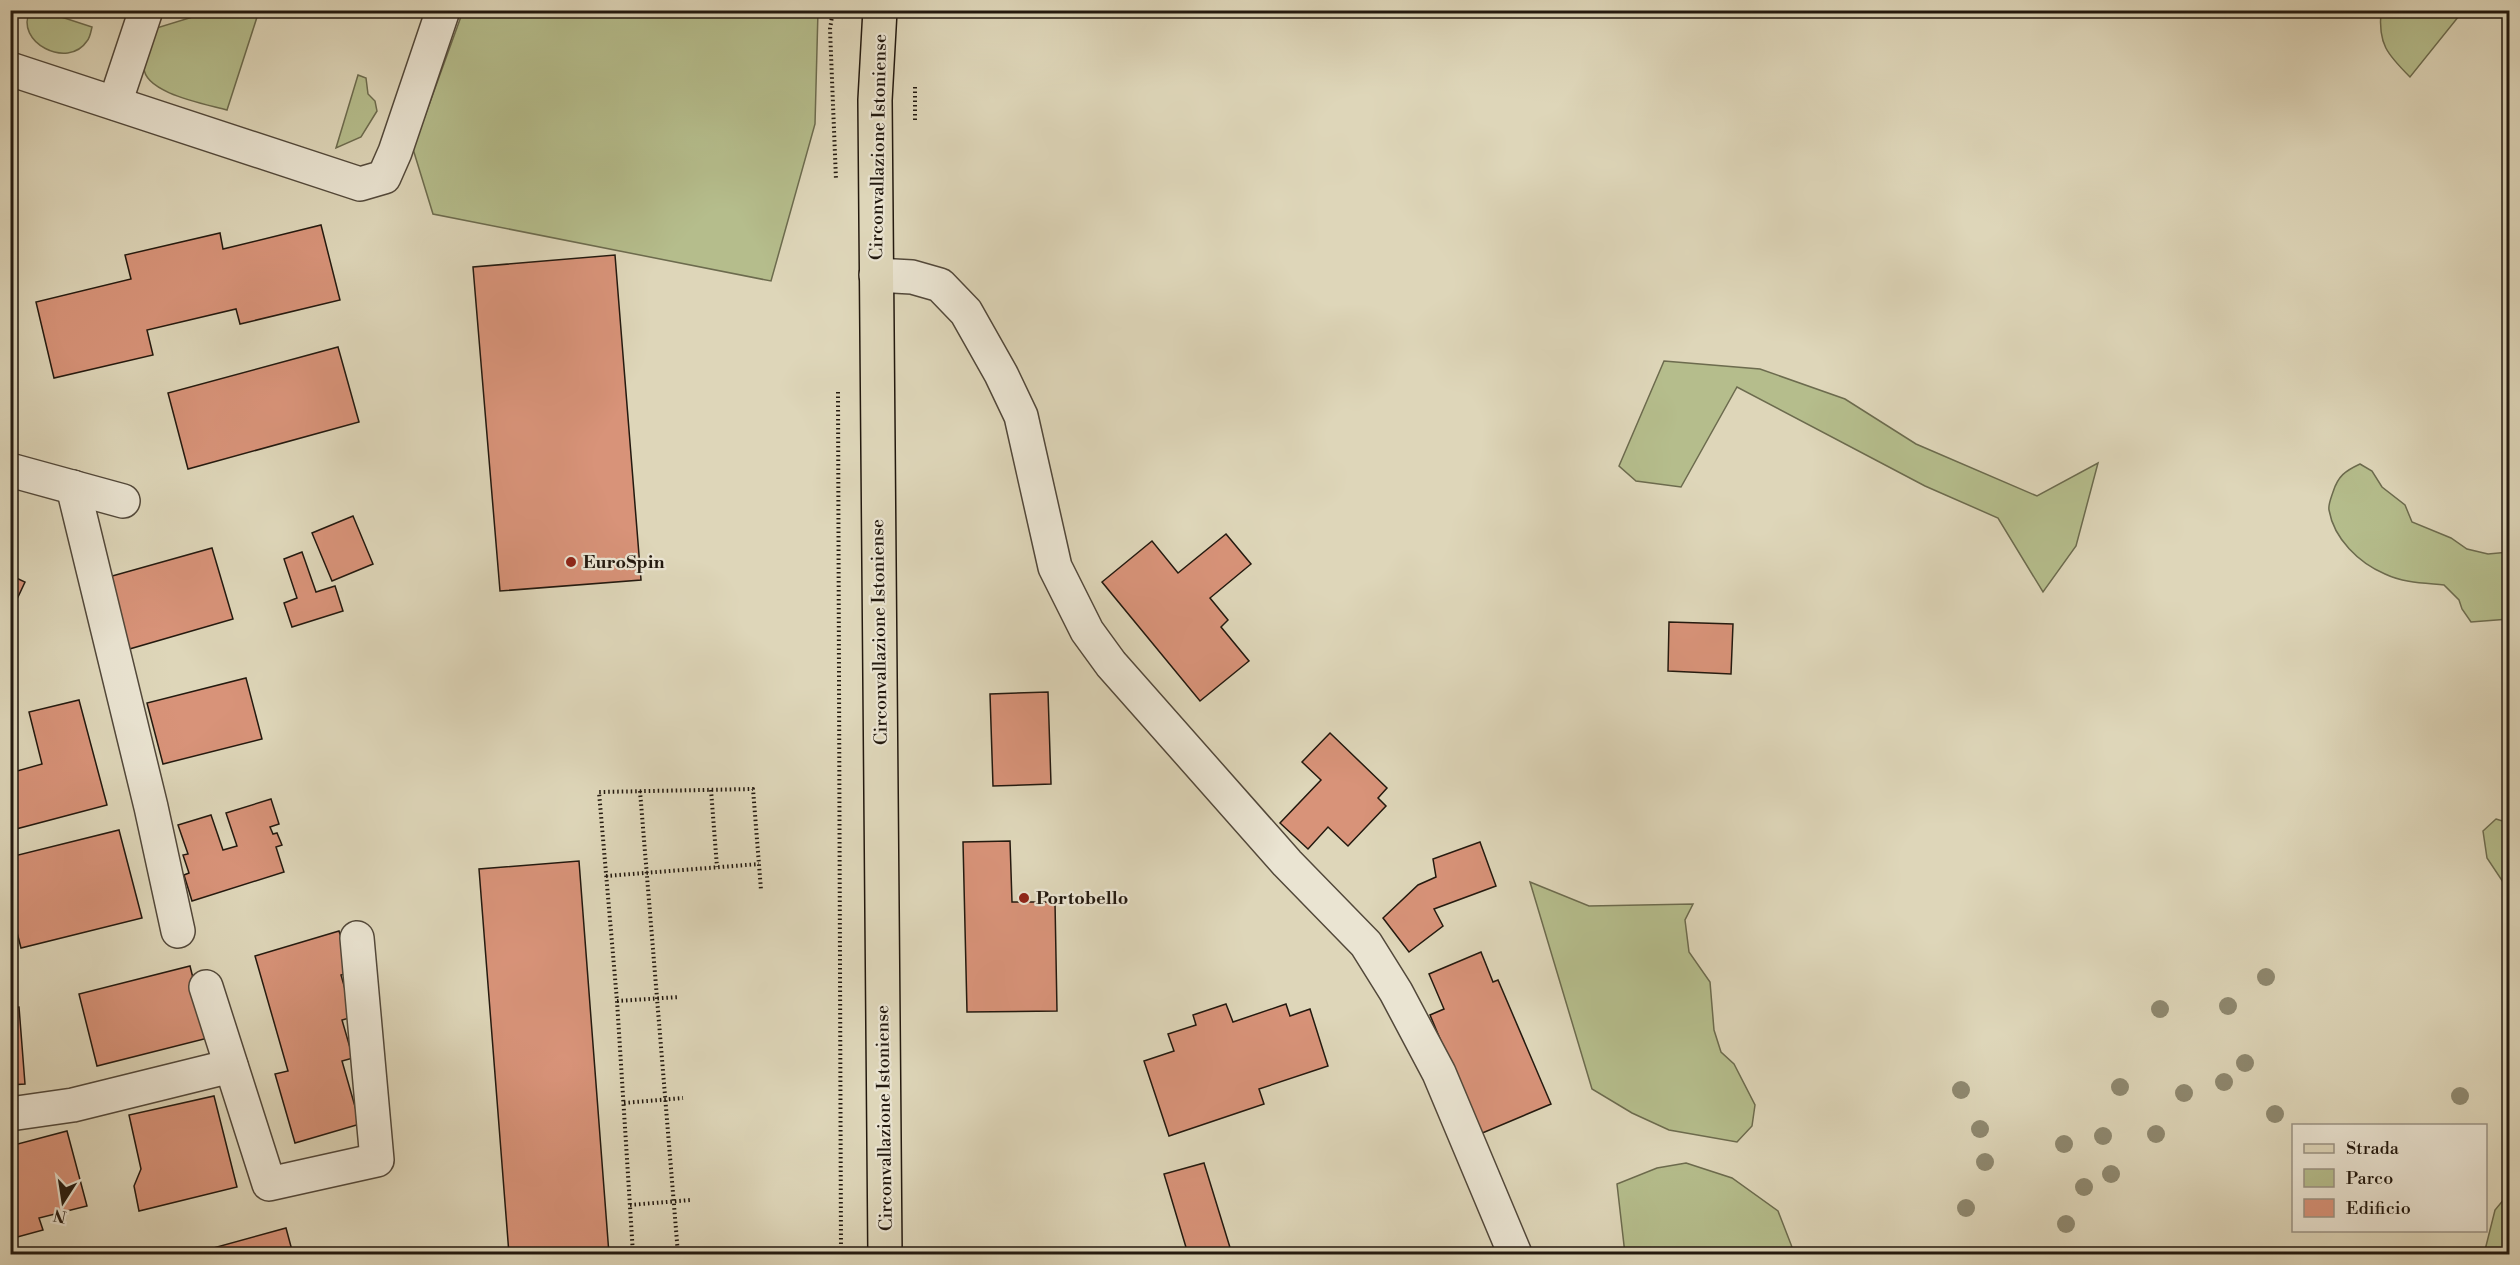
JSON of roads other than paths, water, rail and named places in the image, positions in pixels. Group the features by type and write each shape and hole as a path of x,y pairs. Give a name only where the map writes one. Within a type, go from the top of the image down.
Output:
{"main road":[{"name":"Circonvallazione Istoniense","path":"880,10 875,100 885,1254"}],"street":[{"path":"115,103 146,10"},
{"path":"10,69 360,184 384,177 395,152 443,10"},
{"path":"876,275 912,277 940,285 966,312 1021,416 1055,567 1087,632 1111,664 1287,863 1366,944 1396,992 1438,1074 1515,1254"},
{"path":"10,470 123,501"},
{"path":"74,487 152,807 178,931"},
{"path":"206,987 269,1184 377,1160 357,938"},
{"path":"10,1114 74,1106 231,1066"}],"place":[{"name":"EuroSpin","path":"571,562"},
{"name":"Portobello","path":"1024,898"}]}
